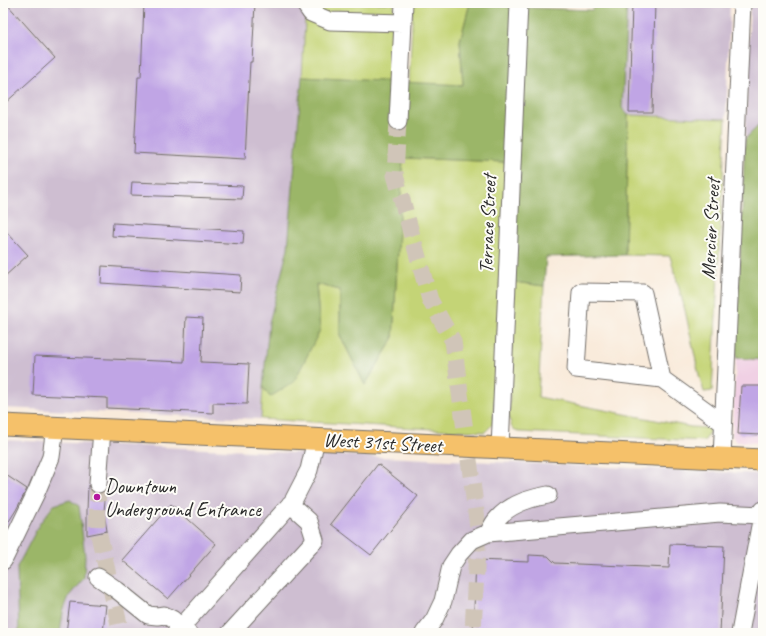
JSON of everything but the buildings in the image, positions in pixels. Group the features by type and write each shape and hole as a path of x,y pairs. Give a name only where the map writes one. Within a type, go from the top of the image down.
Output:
{"main road":[{"name":"West 31st Street","path":"3,425 763,460"}],"street":[{"path":"304,3 311,13 330,21 403,23"},
{"path":"398,121 404,3"},
{"name":"Terrace Street","path":"500,448 518,3"},
{"name":"Mercier Street","path":"722,458 742,3"},
{"path":"662,379 643,293 581,292 576,369 662,379 723,423"},
{"path":"3,561 36,493 51,457 55,427"},
{"path":"98,484 102,429"},
{"path":"98,577 148,615 164,615 172,619 182,631 290,504 309,470 316,439"},
{"path":"488,533 496,520 508,510 525,501 548,495"},
{"path":"230,633 315,540 308,521 290,504"},
{"path":"424,633 434,620 442,601 451,566 459,554 472,540 488,533 720,514 762,512 740,633"}],"shaded area":[{"path":"3,3 306,3 302,77 288,248 269,323 261,419 3,408"},
{"path":"627,3 730,3 726,119 628,115 622,108"},
{"path":"750,3 763,3 763,121 745,139"},
{"path":"736,358 763,360 763,443 737,442 732,436"},
{"path":"3,440 763,474 763,633 60,633 63,612 69,596 84,578 70,500 53,505 40,523 17,567 19,633 3,633"}],"green space":[{"path":"306,3 394,3 390,82 302,77"},
{"path":"413,3 470,3 460,41 463,85 409,83"},
{"path":"470,3 507,3 507,7 592,10 596,3 627,3 622,108 628,115 625,255 546,257 544,286 514,282 506,162 403,158 393,339 365,385 340,335 340,290 316,284 320,330 294,382 270,397 263,387 269,323 288,248 302,77 463,85 460,41"},
{"path":"628,115 726,119 712,391 704,392 685,310 670,256 625,255"},
{"path":"763,121 763,360 736,358 745,139"},
{"path":"403,158 506,162 493,424 485,432 261,419 263,387 271,397 320,330 316,284 340,290 340,335 365,385 393,339"},
{"path":"514,282 544,286 538,397 691,427 710,428 708,436 704,441 519,432 512,428 509,418"},
{"path":"70,500 79,506 85,556 84,578 69,596 63,612 60,633 19,633 17,567 40,523 54,505"}],"tunnel":[{"path":"398,121 395,175 430,300 453,341 478,527 473,633"},
{"path":"98,484 97,526 121,633"}],"place":[{"name":"Downtown Underground Entrance","path":"97,497"}]}
